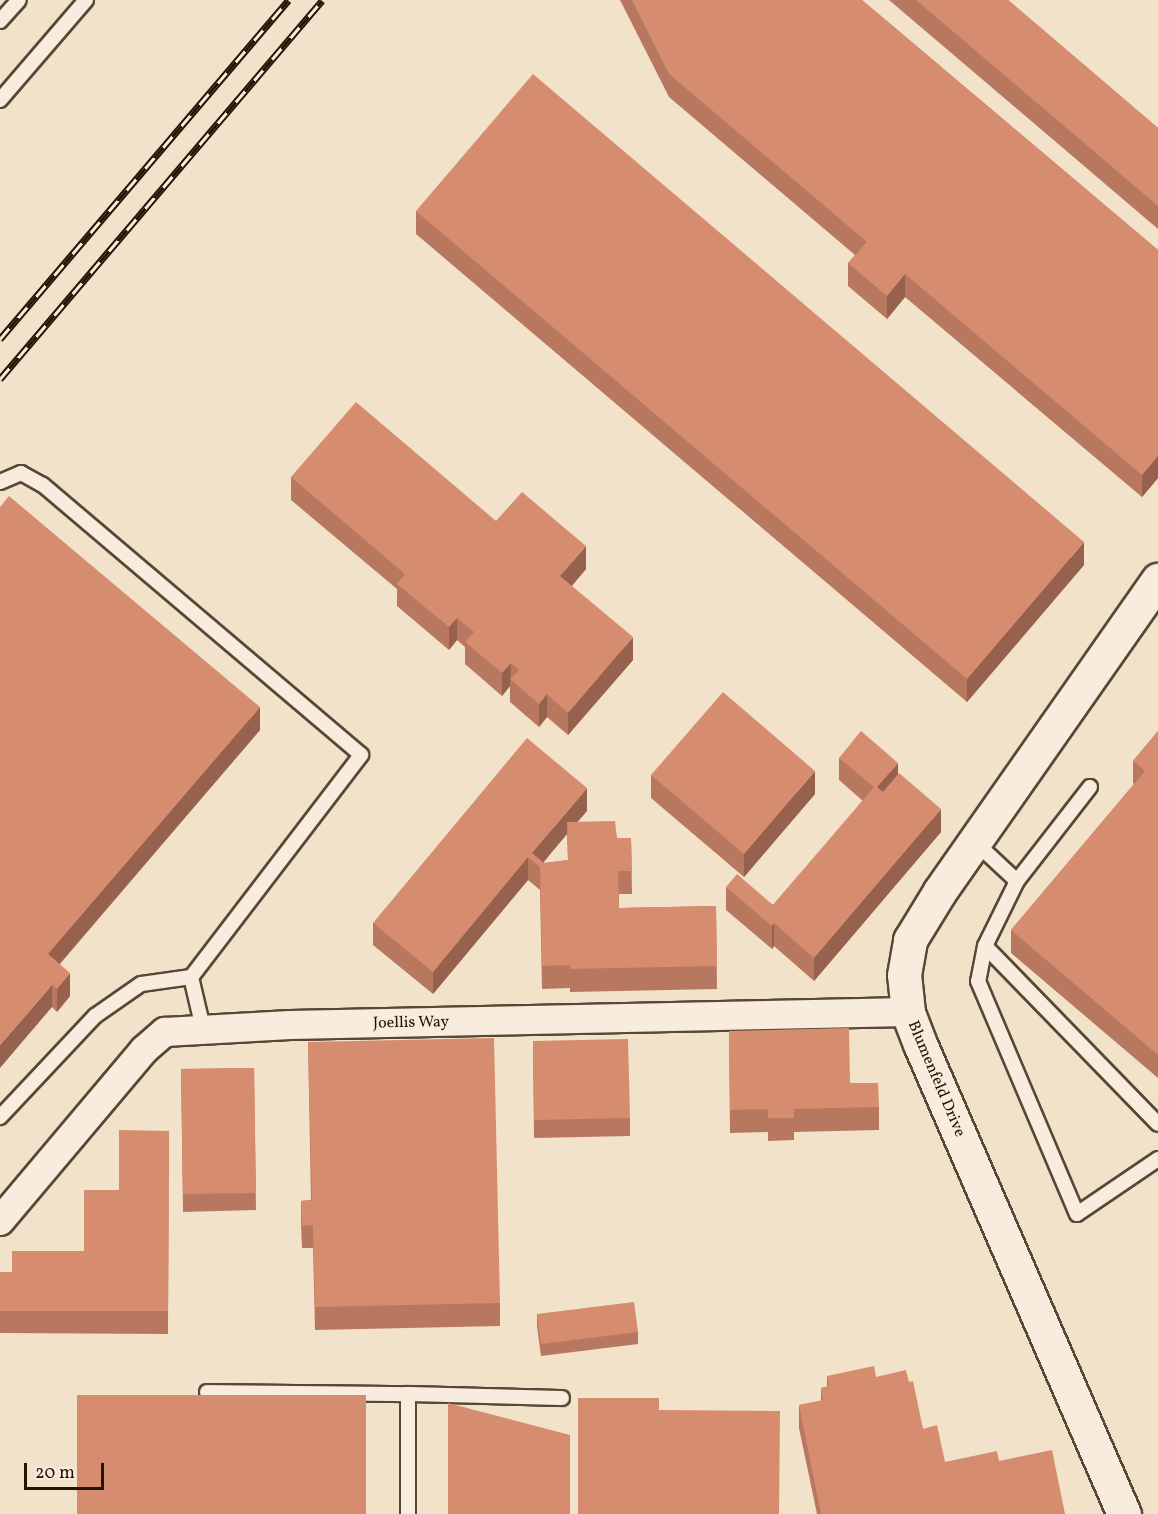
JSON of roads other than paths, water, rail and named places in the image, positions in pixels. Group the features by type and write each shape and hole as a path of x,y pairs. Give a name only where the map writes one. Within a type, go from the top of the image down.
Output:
{"street":[{"name":"Blumenfeld Drive","path":"1124,1514 909,1012 904,975 910,940 975,842 1158,580"},
{"name":"Joellis Way","path":"3,1211 153,1039 165,1032 203,1028 909,1012"}],"lane":[{"path":"0,21 19,0"},
{"path":"0,100 86,0"},
{"path":"0,482 21,473 43,485 362,755 191,977 141,984 95,1016 0,1117"},
{"path":"1090,787 1017,880 985,946 978,981 1077,1214 1158,1159"},
{"path":"975,842 1017,880"},
{"path":"985,946 1158,1124"},
{"path":"191,977 203,1028"},
{"path":"207,1392 562,1398"},
{"path":"408,1394 408,1514"}],"railway":[{"path":"0,339 289,0"},
{"path":"0,379 322,0"}]}
